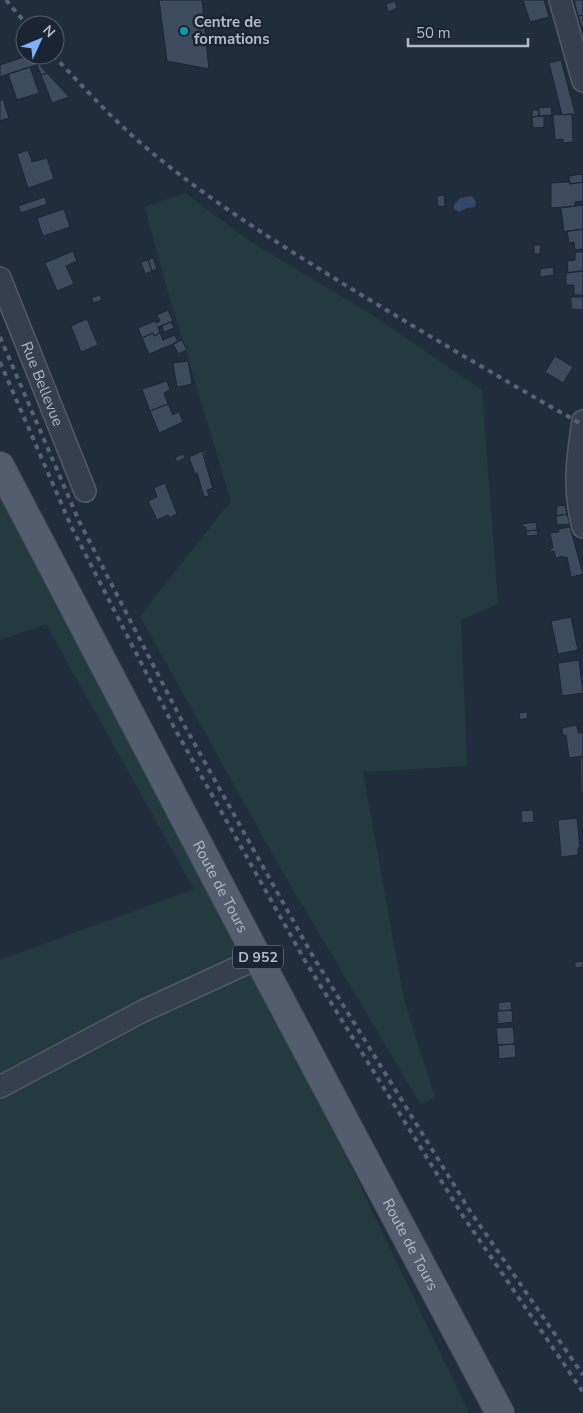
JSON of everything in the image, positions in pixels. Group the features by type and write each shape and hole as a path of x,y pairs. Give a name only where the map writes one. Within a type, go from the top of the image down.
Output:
{"main road":[{"name":"Route de Tours","path":"0,466 258,958 500,1413"}],"street":[{"path":"560,0 583,82"},
{"name":"Rue Bellevue","path":"0,278 85,490"},
{"path":"583,421 577,461 576,489 583,527"},
{"path":"0,1087 143,1011 258,958"}],"green space":[{"path":"185,193 248,240 366,311 482,390 498,604 461,620 467,766 363,772 404,1000 435,1097 421,1105 281,869 140,616 231,501 164,278 145,207"},
{"path":"0,492 348,1160 469,1413 0,1413 0,960 194,889 46,624 0,640"}],"water":[{"path":"472,196 476,202 475,207 459,212 454,209 454,205 460,198"}],"building":[{"name":"Centre de formations","path":"159,0 202,0 209,69 167,61"},
{"path":"523,0 544,0 549,17 530,22"},
{"path":"574,0 583,0 583,15 578,16"},
{"path":"395,1 397,8 388,12 386,4"},
{"path":"583,15 583,32 578,16"},
{"path":"15,60 15,65 36,65 0,77 0,65"},
{"path":"561,60 576,114 562,115 549,63"},
{"path":"37,65 40,65 47,73 41,75"},
{"path":"30,67 39,93 17,100 8,74"},
{"path":"47,73 69,97 52,103 41,75"},
{"path":"3,99 9,118 0,121 0,101"},
{"path":"551,107 552,115 539,116 538,108"},
{"path":"532,110 539,110 539,116 532,117"},
{"path":"572,114 573,142 563,143 563,139 555,140 553,115"},
{"path":"544,116 544,127 533,128 532,117"},
{"path":"28,150 32,162 47,158 54,179 28,188 17,154"},
{"path":"582,174 583,182 570,184 569,176"},
{"path":"570,182 570,184 583,182 583,201 575,202 575,206 551,208 551,183"},
{"path":"444,195 445,206 438,207 437,196"},
{"path":"45,197 47,204 21,213 18,206"},
{"path":"583,205 583,229 564,232 561,208"},
{"path":"64,209 70,227 43,236 37,218"},
{"path":"583,229 583,249 575,250 574,242 569,243 567,231"},
{"path":"534,245 541,245 540,254 534,254"},
{"path":"73,251 77,261 66,266 74,284 57,291 45,263"},
{"path":"583,252 583,271 568,273 567,261 575,260 575,253"},
{"path":"153,258 157,269 152,271 148,260"},
{"path":"148,260 152,271 145,274 141,262"},
{"path":"553,267 554,275 540,277 540,269"},
{"path":"583,271 583,295 574,295 574,285 566,285 566,273"},
{"path":"100,295 102,300 94,303 91,298"},
{"path":"571,297 583,297 583,310 571,309"},
{"path":"168,310 173,321 158,327 160,333 154,336 153,333 142,338 138,328 155,321 156,323 160,321 157,315"},
{"path":"87,319 98,345 81,352 71,326"},
{"path":"171,322 174,328 164,332 162,326"},
{"path":"153,333 154,336 160,333 163,340 175,335 178,342 149,354 142,338"},
{"path":"182,340 187,350 178,354 173,343"},
{"path":"555,356 573,367 563,383 545,372"},
{"path":"188,361 192,384 177,387 173,363"},
{"path":"167,381 170,390 164,393 168,404 150,411 142,389"},
{"path":"168,404 173,415 179,412 183,422 159,433 150,411"},
{"path":"204,450 213,488 202,451"},
{"path":"202,451 213,488 207,490 209,496 204,497 197,473 195,474 189,457"},
{"path":"183,454 185,458 177,462 175,457"},
{"path":"165,483 177,514 169,518 168,515 157,520 148,501 157,497 154,488"},
{"path":"565,505 567,514 556,516 557,506"},
{"path":"567,514 570,524 557,525 556,516"},
{"path":"536,522 537,530 526,531 526,527 523,527 522,524"},
{"path":"570,527 583,574 571,577 567,557 556,558 554,551 551,552 550,549 553,548 550,533 559,532 558,529"},
{"path":"537,530 538,535 527,536 526,531"},
{"path":"571,617 578,650 558,654 551,621"},
{"path":"579,660 583,693 562,696 558,663"},
{"path":"527,712 528,718 520,720 519,713"},
{"path":"577,725 578,733 583,733 583,756 569,758 566,735 563,736 562,728"},
{"path":"580,758 583,758 583,793 581,793"},
{"path":"533,810 534,822 522,823 521,811"},
{"path":"577,818 580,847 578,848 578,855 561,857 558,820"},
{"path":"583,961 583,967 575,968 575,962"},
{"path":"511,1001 512,1010 499,1011 498,1003"},
{"path":"512,1010 513,1022 498,1024 497,1011"},
{"path":"513,1027 515,1044 498,1045 496,1028"},
{"path":"515,1044 516,1057 499,1059 498,1045"}],"railway":[{"path":"6,0 19,15"},
{"path":"63,65 137,140 220,204 372,301 583,425"},
{"path":"0,337 79,521 183,723 311,953 470,1211 583,1375"},
{"path":"0,362 71,526 175,729 304,959 463,1216 583,1392"}],"place":[{"name":"Centre de formations","path":"184,31"}]}
